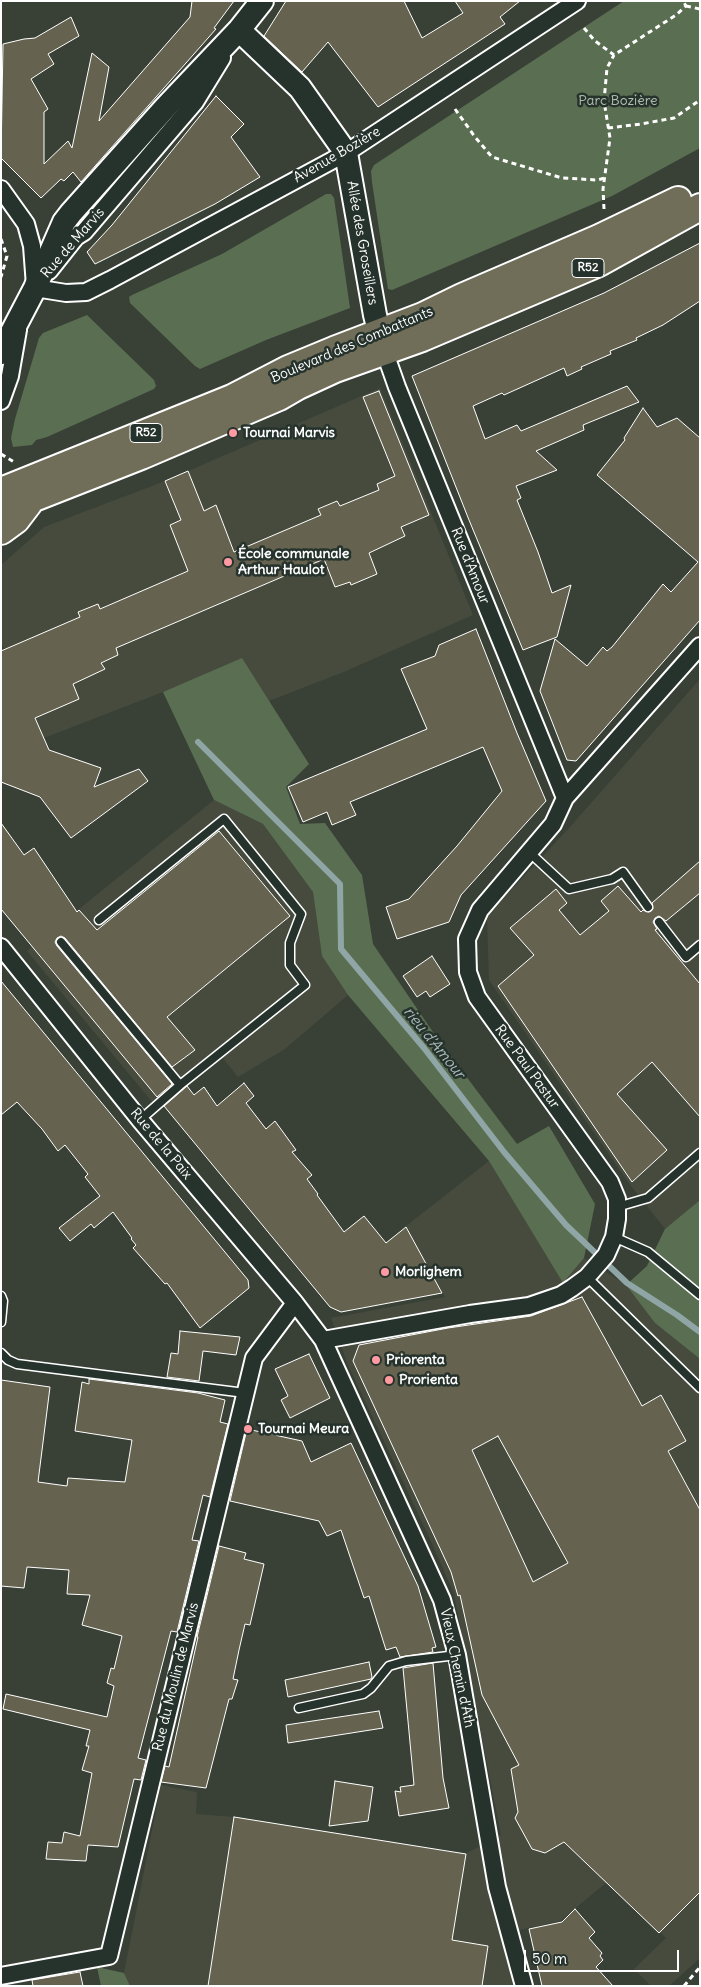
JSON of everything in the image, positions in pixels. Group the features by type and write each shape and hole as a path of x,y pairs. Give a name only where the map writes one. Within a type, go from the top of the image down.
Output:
{"main road":[{"name":"Boulevard des Combattants","path":"1,511 141,456 279,397 382,343 423,316 462,297 599,238 700,189"},
{"name":"Boulevard des Combattants","path":"1,491 232,398 288,369 382,343 422,338 599,263 700,207"},
{"path":"1,531 16,520 31,500"}],"street":[{"name":"Rue de Marvis","path":"1,352 11,321 35,288 64,222 262,1"},
{"name":"Avenue Bozière","path":"35,288 66,293 86,292 346,153 577,1"},
{"path":"238,30 300,88 346,153"},
{"name":"Allée des Groseillers","path":"346,153 382,343"},
{"path":"1,189 26,224 32,246 35,288"},
{"path":"1,401 10,376 11,321"},
{"name":"Rue d'Amour","path":"382,343 397,388 565,798"},
{"name":"Rue Paul Pastur","path":"323,1340 470,1314 530,1306 561,1295 587,1277 604,1259 614,1237 617,1219 616,1199 610,1182 477,997 468,972 467,939 480,910 552,824 565,798 700,646"},
{"name":"Rue de la Paix","path":"1,948 140,1120 296,1303 323,1340"},
{"name":"Rue du Moulin de Marvis","path":"1,1976 109,1956 254,1358 296,1303"},
{"name":"Vieux Chemin d'Ath","path":"323,1340 442,1600 457,1656 497,1887 524,1986"}],"lane":[{"path":"99,920 224,818 301,914 290,943 290,965 305,985 180,1085 140,1120"},
{"path":"529,852 569,889 612,880 623,872 648,908"},
{"path":"660,922 686,957 700,945"},
{"path":"61,942 180,1085"},
{"path":"617,1207 648,1198 700,1153"},
{"path":"614,1237 648,1252 700,1295"},
{"path":"587,1277 700,1388"},
{"path":"1,1296 3,1301 1,1322"},
{"path":"1,1353 8,1360 17,1364 245,1393"},
{"path":"299,1708 363,1694 371,1688 389,1666 406,1660 457,1656"}],"path":[{"path":"683,1 686,6 700,9"},
{"path":"604,212 603,189 610,138 604,101 607,68 614,55 676,15 686,6"},
{"path":"584,28 594,41 614,55"},
{"path":"608,128 674,118 700,100"},
{"path":"455,109 475,137 492,156 562,178 597,180 605,178"},
{"path":"1,239 7,256 1,277"},
{"path":"1,454 15,462"},
{"path":"684,1986 700,1967"}],"shaded area":[{"name":"École communale Arthur Haulot","path":"380,388 473,615 346,671 269,701 242,659 44,738 1,642 1,565 44,527 165,481"},
{"path":"700,679 700,1200 665,1229 628,1182 489,980 487,916 570,827"},
{"path":"214,800 263,824 313,892 322,956 348,995 285,1049 238,1077 222,1057 158,1109 27,951"},
{"path":"489,1161 563,1283 584,1258 626,1285 655,1323 700,1359 700,1958 669,1986 651,1986 634,1969 666,1938 607,1882 560,1921 501,1934 515,1986 130,1986 124,1973 161,1785 197,1792 196,1814 234,1817 465,1854 501,1835 454,1594 348,1365 331,1318 445,1297 406,1226"}],"green space":[{"name":"Parc Bozière","path":"624,1 700,1 700,148 612,196 392,290 388,289 372,182 371,171 374,165"},
{"path":"326,194 331,194 334,198 350,308 266,340 200,369 130,303 129,297 132,295 222,254"},
{"path":"87,315 154,380 156,386 154,389 47,437 36,440 32,445 13,447 11,438 15,419 39,338 43,333"},
{"path":"242,658 309,764 286,787 300,824 325,823 362,875 373,944 435,1035 517,1144 549,1126 595,1204 584,1258 563,1283 489,1161 348,995 322,956 313,892 263,824 214,800 163,692"},
{"path":"700,1200 700,1359 655,1323 626,1285 647,1266 665,1229"},
{"path":"97,1967 124,1973 130,1986 101,1986"}],"building":[{"path":"192,1 234,1 214,28 216,29 81,182 73,172 64,181 61,179 41,198 1,158 3,44 35,38 71,17 79,36 48,54 54,64 31,79 48,109 44,112 44,164 68,141 72,148 92,53 109,67 99,121 190,17"},
{"path":"286,1 404,1 422,38 463,13 455,1 520,1 500,17 505,24 378,107 328,42 302,72 264,36"},
{"path":"216,96 244,124 231,137 260,177 215,204 95,264 87,252 112,225"},
{"path":"700,243 700,301 663,325 636,338 637,340 610,351 611,354 581,367 582,369 567,376 564,368 504,395 502,393 473,406 485,439 517,425 521,431 627,386 639,402 583,425 584,430 536,451 557,470 516,486 521,498 517,500 552,593 571,585 557,637 523,650 412,376 604,293"},
{"path":"379,391 429,515 401,527 405,536 369,553 377,574 351,585 350,582 335,587 324,559 116,648 118,655 101,663 105,669 73,684 79,699 35,718 49,750 101,768 94,787 139,769 148,781 71,838 40,797 1,782 1,651 80,617 78,612 98,604 100,609 188,571 170,525 181,520 165,481 188,471 204,511 216,505 234,552 321,515 318,509 337,501 340,506 379,490 377,484 395,476 363,397"},
{"path":"643,408 657,427 677,418 700,438 700,620 576,761 567,760 540,691 555,639 587,666 603,647 607,651 612,647 663,584 671,592 698,562 597,475 625,440 624,438"},
{"path":"476,629 546,801 461,895 449,922 397,939 386,907 409,899 457,846 502,791 483,747 350,802 356,815 332,825 327,812 303,822 288,787 427,729 401,669 435,656 439,645"},
{"path":"1,823 24,855 34,848 77,912 79,910 97,930 219,831 290,916 167,1017 195,1050 172,1067 65,938 61,936 57,938 55,942 57,946 172,1084 157,1097 1,909"},
{"path":"700,861 700,893 666,921 659,916 653,922 657,929 655,930 700,984 700,1117 652,1062 617,1094 667,1150 632,1182 498,986 534,955 510,928 556,889 567,903 559,910 580,935 609,911 601,901 618,886 641,912 643,910 649,912 653,909 652,903"},
{"path":"432,956 450,984 430,997 426,991 417,997 403,976"},
{"path":"1,981 248,1280 249,1288 200,1328 167,1283 165,1284 133,1248 136,1245 113,1212 94,1228 91,1224 70,1241 59,1228 100,1196 85,1177 88,1174 65,1145 58,1151 42,1129 17,1102 1,1115"},
{"path":"244,1083 254,1096 246,1103 266,1129 275,1121 296,1150 292,1152 312,1175 307,1179 344,1232 364,1216 386,1243 406,1227 442,1293 341,1312 330,1307 164,1106 187,1086 194,1095 204,1087 217,1106"},
{"path":"582,1297 642,1406 661,1395 686,1441 668,1451 700,1510 700,1892 659,1933 564,1842 545,1853 532,1849 515,1818 518,1812 511,1769 519,1765 482,1695 460,1595 458,1596 451,1572 353,1361 359,1345 448,1328 531,1316","holes":["498,1436 568,1563 533,1582 472,1450"]},
{"path":"180,1331 240,1337 236,1355 203,1351 199,1381 167,1377 171,1353 178,1354"},
{"path":"309,1354 330,1398 290,1418 281,1400 288,1396 275,1369"},
{"path":"89,1379 198,1393 225,1400 220,1422 228,1424 210,1497 203,1495 192,1540 199,1541 177,1632 171,1631 138,1758 146,1760 141,1780 134,1779 118,1847 88,1845 86,1861 46,1859 48,1842 62,1843 64,1832 80,1836 92,1773 82,1770 89,1746 86,1746 90,1730 3,1709 6,1694 107,1717 114,1686 107,1683 111,1668 114,1669 122,1636 82,1625 90,1595 67,1594 69,1570 27,1567 24,1588 1,1586 1,1380 50,1387 38,1482 67,1486 68,1478 125,1482 132,1440 75,1431 82,1382 89,1384"},
{"path":"247,1429 302,1441 311,1462 351,1443 418,1586 436,1647 432,1648 433,1652 400,1657 396,1647 386,1650 369,1596 364,1598 341,1530 327,1536 319,1521 230,1501"},
{"path":"219,1546 246,1553 244,1559 264,1564 250,1625 245,1624 239,1650 233,1679 238,1680 232,1699 229,1699 206,1788 161,1782 165,1766 169,1767"},
{"path":"369,1662 371,1679 288,1697 285,1680"},
{"path":"433,1663 443,1778 449,1808 399,1816 395,1791 401,1792 400,1787 414,1785 403,1668"},
{"path":"379,1711 383,1728 288,1743 286,1725"},
{"path":"335,1781 373,1787 368,1821 329,1826"},
{"path":"234,1817 466,1854 452,1940 488,1946 482,1986 208,1986"},
{"path":"575,1909 595,1932 589,1938 602,1953 600,1956 603,1960 596,1967 613,1986 542,1986 529,1929 562,1922"},
{"path":"80,1972 83,1986 33,1986 32,1980"}],"waterway":[{"name":"rieu d'Amour","path":"198,742 340,884 341,949 424,1048 504,1152 566,1225 627,1283 700,1332"}],"place":[{"name":"Tournai Marvis","path":"233,433"},
{"name":"École communale Arthur Haulot","path":"228,562"},
{"name":"Morlighem","path":"385,1272"},
{"name":"Priorenta","path":"376,1360"},
{"name":"Prorienta","path":"389,1380"},
{"name":"Tournai Meura","path":"248,1429"}]}
